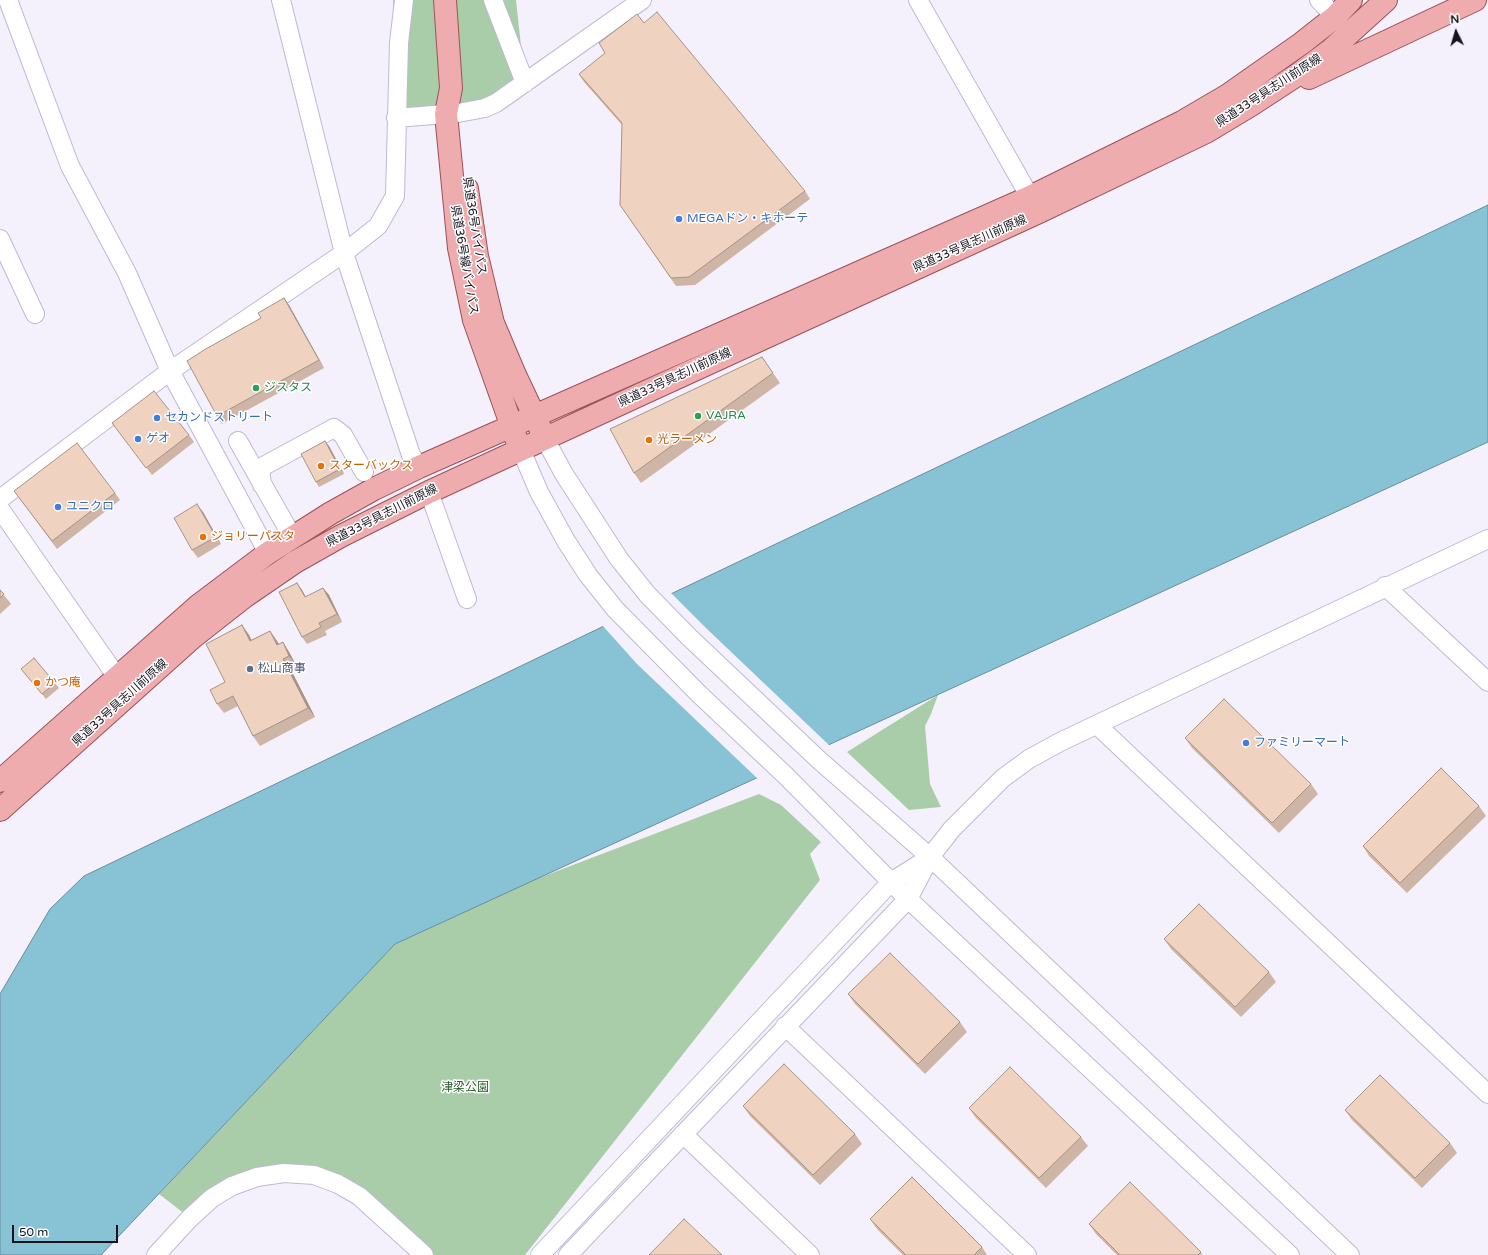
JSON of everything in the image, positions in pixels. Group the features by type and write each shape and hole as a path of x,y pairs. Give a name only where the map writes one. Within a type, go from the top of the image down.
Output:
{"main road":[{"name":"県道36号線バイパス","path":"445,0 453,105 453,196 468,299 511,427"},
{"name":"県道33号具志川前原線","path":"0,781 199,605 268,554 374,489 419,467 1030,197 1182,122 1268,68 1335,17 1351,0"},
{"name":"県道33号具志川前原線","path":"0,810 193,638 244,597 295,562 341,536 430,492 1046,209 1206,132 1297,75 1332,49 1386,0"},
{"path":"1251,105 1475,0"},
{"name":"県道36号バイパス","path":"453,105 477,256 493,323"},
{"name":"県道36号線バイパス","path":"493,323 534,416"},
{"path":"534,416 545,439"},
{"path":"511,427 520,450"}],"street":[{"path":"8,0 70,166 127,273 170,371 268,554"},
{"path":"281,0 344,253 411,454 419,467"},
{"path":"0,499 170,371 344,253 378,226 395,196 399,43 404,0"},
{"path":"493,0 525,82"},
{"path":"396,118 453,105 485,108 496,103 642,0"},
{"path":"918,0 1030,197"},
{"path":"1319,0 1335,17"},
{"path":"0,239 34,314"},
{"path":"262,485 260,468 334,428 343,435 364,472"},
{"path":"545,439 564,474 619,559 647,594 689,637 819,760 930,857 1350,1255"},
{"path":"238,441 293,538"},
{"path":"520,450 539,492 566,541 588,575 615,609 693,688 786,776 908,899 1290,1255"},
{"path":"430,492 467,599"},
{"path":"0,508 117,677"},
{"path":"568,1255 785,1026 908,899 930,857 952,829 1003,778 1029,759 1097,725 1386,586 1488,539"},
{"path":"1386,586 1488,682"},
{"path":"1097,725 1488,1094"},
{"path":"540,1255 891,882 930,857"},
{"path":"785,1026 1027,1255"},
{"path":"683,1134 810,1255"},
{"path":"156,1255 190,1218 212,1198 232,1186 257,1177 284,1173 314,1175 338,1184 359,1196 424,1255"}],"green space":[{"path":"393,0 516,0 525,83 459,123 396,118"},
{"path":"938,695 925,726 930,784 941,807 909,810 847,752"},
{"name":"津梁公園","path":"759,794 781,805 821,842 810,854 820,880 525,1255 424,1255 338,1184 257,1177 190,1218 159,1194 395,944 531,881"}],"water":[{"path":"1488,205 1488,442 395,944 101,1255 0,1255 0,994 50,909 84,876 656,601"}],"pier":[{"path":"670,592 830,746 758,779 637,664 602,625"}],"building":[{"path":"657,12 805,191 689,277 671,278 620,205 622,123 579,74 605,53 599,43 637,14 644,23"},
{"path":"284,298 319,360 217,416 187,361 261,318 258,313"},
{"path":"762,357 773,373 634,473 610,429"},
{"path":"154,391 189,435 146,468 112,423"},
{"path":"325,441 340,469 316,482 301,454"},
{"path":"77,443 115,493 52,541 14,491"},
{"path":"197,504 216,537 192,550 174,518"},
{"path":"297,583 305,597 323,588 337,614 319,623 321,627 302,637 279,592"},
{"path":"0,590 4,594 0,598"},
{"path":"242,625 250,641 270,631 277,645 283,642 289,656 283,659 308,708 253,736 233,696 217,704 210,690 225,682 206,644"},
{"path":"34,658 55,683 42,694 21,669"},
{"path":"1224,699 1311,784 1272,823 1185,738"},
{"path":"1441,768 1479,806 1400,883 1363,846"},
{"path":"1199,904 1269,972 1235,1007 1164,939"},
{"path":"890,953 960,1022 918,1064 848,994"},
{"path":"784,1064 855,1134 813,1175 743,1106"},
{"path":"1010,1067 1081,1137 1039,1178 969,1108"},
{"path":"1380,1075 1450,1143 1415,1178 1345,1110"},
{"path":"912,1177 982,1247 974,1255 906,1255 870,1219"},
{"path":"1130,1182 1201,1252 1198,1255 1120,1255 1089,1224"},
{"path":"684,1219 722,1255 649,1255"}],"place":[{"name":"MEGAドン・キホーテ","path":"679,219"},
{"name":"ジスタス","path":"256,388"},
{"name":"VAJRA","path":"698,416"},
{"name":"セカンドストリート","path":"157,418"},
{"name":"ゲオ","path":"138,439"},
{"name":"光ラーメン","path":"649,440"},
{"name":"スターバックス","path":"321,466"},
{"name":"ユニクロ","path":"58,507"},
{"name":"ジョリーパスタ","path":"203,537"},
{"name":"松山商事","path":"250,669"},
{"name":"かつ庵","path":"37,683"},
{"name":"ファミリーマート","path":"1246,743"}]}
